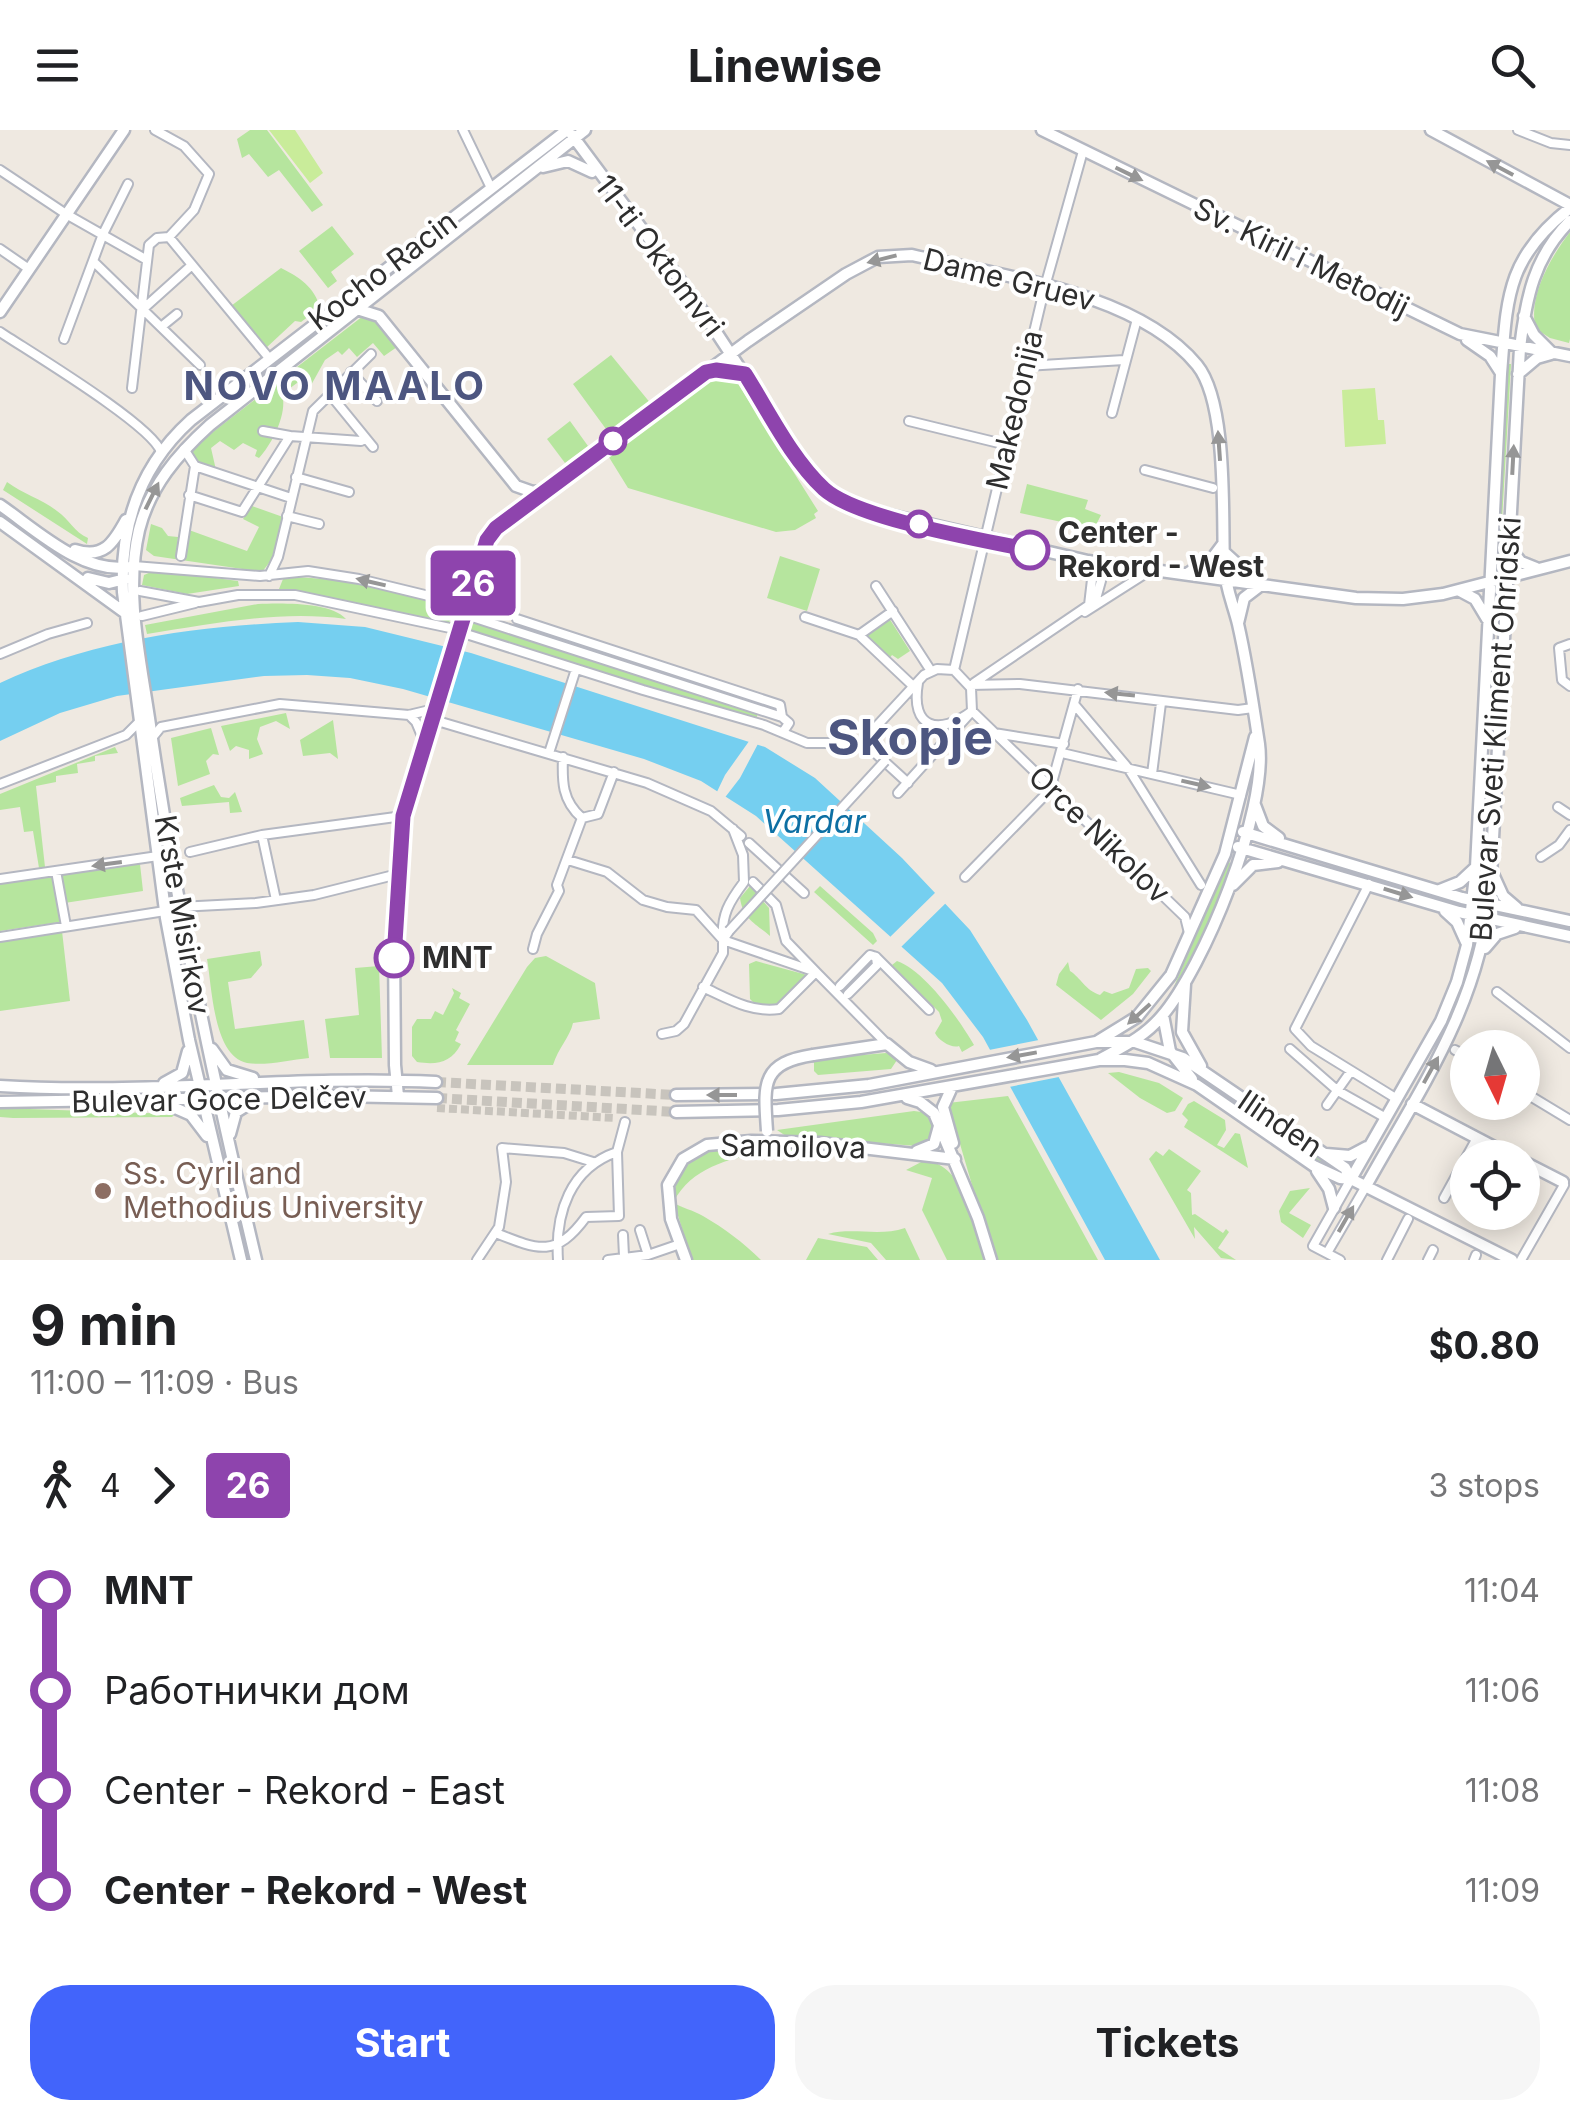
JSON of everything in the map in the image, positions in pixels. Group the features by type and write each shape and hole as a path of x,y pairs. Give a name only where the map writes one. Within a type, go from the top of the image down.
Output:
{"street":[{"path":"0,312 124,130"},
{"path":"132,388 152,240 169,237 188,219 209,174 184,146 155,130"},
{"path":"463,130 491,188"},
{"name":"Kocho Racin","path":"128,573 130,512 145,476 191,420 491,188 570,133 585,130"},
{"name":"Sv. Kiril i Metodij","path":"1042,130 1460,334 1570,356"},
{"path":"1431,130 1570,207"},
{"path":"1518,130 1551,143 1570,145"},
{"name":"Kocho Racin","path":"128,573 145,510 164,474 184,449 532,171 570,133"},
{"name":"11-ti Oktomvri","path":"570,133 732,354 813,477 834,497 866,512 1094,567 1151,570 1380,599 1460,591 1570,561"},
{"name":"Makedonija","path":"954,670 1044,287 1083,151"},
{"path":"532,171 568,161 601,179"},
{"path":"0,170 66,214 147,260"},
{"path":"64,340 102,234 128,184"},
{"name":"Bulevar Sveti Kliment Ohridski","path":"1570,207 1542,232 1521,260 1512,283 1501,374 1476,867 1467,946 1449,1003 1313,1246 1327,1253 1457,1022 1482,953 1492,869 1520,348 1536,267 1550,243 1570,221"},
{"path":"169,237 269,358"},
{"path":"0,249 29,269"},
{"name":"Dame Gruev","path":"511,517 748,341 846,274 887,255 912,255 1101,301 1176,344 1200,368 1213,401 1219,442 1226,580 1238,624 1260,758 1248,833 1229,889 1186,981"},
{"path":"93,261 200,365"},
{"path":"143,310 192,265"},
{"path":"379,316 381,290"},
{"path":"357,309 379,316 516,486 533,492 547,490"},
{"path":"161,327 177,314"},
{"path":"1524,316 1534,335 1553,354"},
{"path":"1112,413 1137,319"},
{"path":"0,332 128,419 158,444 161,452"},
{"path":"1460,334 1490,356 1501,374"},
{"path":"722,340 748,341"},
{"path":"269,576 278,558 312,411 371,354"},
{"path":"1518,374 1536,358 1553,354"},
{"path":"1026,366 1124,360"},
{"path":"351,372 377,401"},
{"path":"706,372 745,374"},
{"path":"326,395 374,447"},
{"path":"909,421 1007,444"},
{"path":"264,431 360,442"},
{"path":"189,495 242,512 290,436"},
{"path":"184,449 195,466 291,498"},
{"path":"181,556 195,466"},
{"path":"1144,470 1214,488"},
{"path":"296,477 350,492"},
{"path":"398,1096 394,944 403,816 487,540 511,517 516,507 516,486"},
{"path":"0,505 92,563 128,573 269,576 308,572 358,578 467,610 782,717 789,723 783,732"},
{"path":"55,543 86,554 101,552 116,539 130,512"},
{"path":"286,516 319,524"},
{"path":"0,522 134,613 238,594 295,595 456,632 783,732 807,743 862,741 931,671 954,670 970,686 972,711 898,793"},
{"path":"1509,547 1521,562 1542,569"},
{"path":"1186,575 1224,548 1246,575 1262,585 1244,598 1238,624"},
{"path":"278,558 292,573"},
{"path":"65,566 97,581 128,573"},
{"path":"1094,567 1101,581 1094,606"},
{"path":"970,686 1088,604 1094,567"},
{"path":"1015,659 1151,570"},
{"name":"Krste Misirkov","path":"128,573 136,591 134,613"},
{"name":"Krste Misirkov","path":"128,573 165,911 189,1040 240,1260"},
{"path":"1101,581 1128,585"},
{"path":"876,586 931,671"},
{"path":"136,591 199,602"},
{"path":"1460,591 1475,599 1488,620"},
{"path":"859,635 893,611"},
{"path":"517,618 780,705 782,717"},
{"path":"805,618 859,635 916,683 920,715 936,726 951,725 972,711"},
{"path":"0,654 87,623"},
{"path":"1566,683 1559,648 1570,644"},
{"path":"550,749 576,668"},
{"path":"970,686 1020,684 1249,708"},
{"path":"965,878 1050,790 1078,689"},
{"path":"1140,785 1152,774 1162,700"},
{"path":"0,784 126,735 145,720 160,726 280,704 434,714 614,772 711,811 741,836"},
{"path":"1074,704 1140,785 1201,885"},
{"name":"Orce Nikolov","path":"972,711 1185,917 1189,937"},
{"path":"409,715 425,742"},
{"path":"126,735 148,742 160,726"},
{"path":"676,1095 776,1094 887,1082 1096,1042 1137,1017 1171,975 1202,910 1228,844 1255,726"},
{"path":"994,733 1240,795"},
{"path":"862,741 908,783"},
{"name":"Krste Misirkov","path":"148,742 202,1027 256,1260"},
{"path":"863,760 872,750"},
{"path":"563,756 562,781 570,808 582,818"},
{"path":"723,940 885,761"},
{"path":"582,818 598,814 614,772"},
{"path":"1255,804 1260,821 1270,833 1297,848"},
{"path":"1558,807 1570,815"},
{"path":"190,852 262,835 403,816"},
{"path":"533,949 536,934 559,892 556,885 582,818"},
{"path":"662,1034 676,1031 684,1024 722,953 722,920 744,882 743,855 732,829"},
{"path":"1232,829 1489,905 1570,921"},
{"path":"1541,856 1559,845 1570,830"},
{"path":"262,835 276,900"},
{"path":"749,844 804,893"},
{"path":"1228,844 1366,888 1522,928 1570,936"},
{"path":"0,879 158,856"},
{"path":"568,860 607,872 642,900 696,910 723,940 816,972"},
{"path":"1229,889 1252,866 1294,862"},
{"path":"1438,891 1460,882 1476,867"},
{"path":"1492,869 1503,896 1522,912"},
{"path":"56,871 66,926"},
{"path":"180,907 314,895 398,874"},
{"path":"753,882 776,905 786,940 887,1044 922,1068 943,1070"},
{"path":"1366,888 1295,1029 1311,1046 1397,1099"},
{"path":"1436,905 1457,922 1467,946"},
{"name":"Orce Nikolov","path":"1185,917 1202,910"},
{"path":"0,937 165,911"},
{"path":"1482,953 1497,934 1522,928"},
{"path":"840,986 870,955 929,1010"},
{"path":"848,994 877,964 876,957"},
{"path":"704,987 751,1009 774,1010 816,972"},
{"name":"Ilinden","path":"1171,975 1162,1016 1170,1051 1197,1085"},
{"path":"676,1112 778,1110 901,1096 1099,1060 1135,1042 1162,1016 1186,981"},
{"name":"Ilinden","path":"1186,981 1182,1032 1204,1072"},
{"path":"1497,992 1570,1048"},
{"path":"202,1027 214,1054 227,1070 263,1080"},
{"path":"153,1087 182,1073 189,1040"},
{"name":"Ilinden","path":"1096,1042 1135,1042 1170,1051 1346,1168 1351,1178"},
{"path":"768,1136 765,1091 770,1075 785,1062 887,1044"},
{"path":"1302,1059 1311,1046"},
{"path":"1290,1049 1338,1092 1386,1118"},
{"path":"887,1082 898,1072 902,1056"},
{"name":"Ilinden","path":"1099,1060 1148,1062 1197,1085 1314,1166 1340,1178 1351,1178 1512,1260"},
{"path":"1327,1105 1351,1071"},
{"name":"Bulevar Goce Delčev","path":"0,1086 153,1087 263,1080 436,1082"},
{"path":"952,1087 943,1107 955,1159"},
{"path":"901,1096 928,1107 938,1123 991,1260"},
{"path":"230,1145 236,1112 266,1097"},
{"name":"Bulevar Goce Delčev","path":"0,1102 438,1098"},
{"path":"151,1102 166,1104 191,1116 213,1148"},
{"path":"1540,1102 1570,1120"},
{"path":"1412,1104 1481,1140"},
{"path":"496,1234 535,1248 548,1248 567,1241 586,1218 620,1216 618,1152 625,1122"},
{"path":"900,1152 926,1149 934,1144 938,1123"},
{"name":"Samoilova","path":"686,1260 668,1195 670,1179 678,1163 712,1143 768,1136 955,1159"},
{"path":"1444,1198 1477,1138"},
{"path":"1322,1152 1350,1156 1372,1144"},
{"path":"481,1258 496,1234 506,1182 502,1148 564,1153 594,1162"},
{"path":"558,1260 562,1204 572,1186 594,1162 618,1152"},
{"path":"1314,1166 1327,1185 1334,1208"},
{"path":"1520,1260 1567,1182 1540,1169"},
{"path":"1388,1260 1408,1219"},
{"path":"640,1230 648,1255"},
{"path":"622,1234 624,1256"},
{"path":"608,1260 661,1256 680,1244"},
{"path":"532,1260 535,1248"},
{"path":"1428,1260 1433,1250"},
{"path":"1327,1253 1340,1260"}],"green space":[{"path":"250,130 267,130 323,205 312,212 279,170 268,177 249,154 242,158 237,139"},
{"path":"269,130 295,130 323,173 310,183"},
{"path":"551,149 337,318 335,315"},
{"path":"332,226 354,254 331,272 337,281 328,288 299,251"},
{"path":"1570,232 1569,343 1536,329 1534,317 1542,278"},
{"path":"281,268 305,283 320,308 301,322 295,321 266,348 231,306"},
{"path":"363,316 374,318 397,347 384,356 373,343 357,357 349,348 342,355 338,351 325,360 310,387 297,383 282,394 278,428 259,458 255,456 257,450 243,443 234,450 220,441 211,448 216,470 196,463 190,456 190,451 209,435"},
{"path":"611,355 656,410 614,440 573,384"},
{"path":"1507,364 1511,364 1500,556 1496,557"},
{"path":"721,374 735,379 818,511 814,514 816,518 795,530 776,532 628,488 607,454"},
{"path":"1375,388 1378,420 1384,420 1386,444 1345,447 1342,390"},
{"path":"570,421 588,446 565,463 547,439"},
{"path":"7,482 61,514 88,538 87,544 3,490"},
{"path":"1027,484 1088,500 1085,509 1101,515 1094,529 1020,513"},
{"path":"252,506 283,517 272,559 262,572 154,556 146,550 151,524 162,528 168,536 178,537 176,556 186,557 189,530 247,551 259,527 243,519"},
{"path":"780,556 820,569 807,611 767,598"},
{"path":"156,570 238,581 239,586 187,594 142,585 144,575"},
{"path":"296,577 398,592 452,613 447,630 277,594 283,579"},
{"path":"258,604 318,607 346,619 271,617 147,634 145,625"},
{"path":"470,611 761,702 756,720 465,631"},
{"path":"889,618 910,651 898,659 892,655 889,659 865,635"},
{"path":"286,713 290,729 276,721 260,727 257,739 263,754 249,759 249,750 236,746 230,751 221,726"},
{"path":"333,720 338,759 330,753 303,756 300,740"},
{"path":"211,728 219,755 213,754 206,761 210,774 178,786 171,738"},
{"path":"115,747 118,753 95,756 95,761 77,764 78,773 56,776 56,782 36,786 45,867 39,868 33,831 24,832 20,807 0,810 0,794"},
{"path":"214,785 221,797 229,798 235,792 242,812 230,813 229,802 182,806 180,798"},
{"path":"1228,862 1234,864 1169,998"},
{"path":"140,864 143,891 58,904 60,922 0,931 0,884"},
{"path":"750,886 769,908 770,936 744,911 740,898"},
{"path":"820,886 873,933 877,941 873,945 814,892"},
{"path":"62,931 70,1001 0,1011 0,941"},
{"path":"260,951 262,965 251,978 228,982 235,1029 304,1020 309,1058 247,1063 227,1048 216,1018 207,959"},
{"path":"546,956 595,983 600,1019 573,1023 553,1065 467,1065 527,967 535,958"},
{"path":"756,961 807,975 775,1005 755,1004 750,999 749,964"},
{"path":"897,961 930,985 974,1045 962,1052 959,1046 939,1038 935,1033 942,1021 939,1012 892,965"},
{"path":"1068,962 1070,971 1100,995 1129,988 1136,969 1151,971 1133,994 1101,1020 1056,985"},
{"path":"379,966 382,1058 330,1058 325,1019 359,1015 355,968"},
{"path":"452,988 470,1004 456,1030 459,1032 455,1041 461,1044 443,1061 417,1062 412,1056 412,1027 417,1019 431,1019 435,1011 443,1015 454,993"},
{"path":"886,1053 897,1060 891,1069 818,1075 814,1071 814,1059"},
{"path":"1184,1064 1336,1169 1301,1153 1256,1124"},
{"path":"1119,1072 1159,1083 1183,1098 1175,1111 1167,1113 1108,1073"},
{"path":"1008,1096 1098,1260 994,1260 948,1103"},
{"path":"1194,1101 1225,1120 1226,1130 1217,1145 1224,1148 1235,1133 1240,1134 1248,1168 1184,1127 1188,1120 1182,1114"},
{"path":"0,1108 175,1114 13,1118 0,1117"},
{"path":"914,1111 929,1113 935,1127 931,1140 917,1146 786,1136 777,1130"},
{"path":"751,1147 805,1151 750,1155 714,1166 698,1174 674,1201 676,1185 688,1163 709,1152"},
{"path":"1169,1149 1201,1171 1187,1190 1191,1193 1192,1215 1223,1233 1226,1229 1229,1232 1218,1248 1236,1260 1221,1258 1194,1227 1195,1239 1149,1159 1156,1151 1163,1156"},
{"path":"925,1160 939,1164 959,1185 987,1260 947,1260 922,1210 932,1178 906,1170"},
{"path":"1310,1188 1289,1213 1311,1225 1303,1238 1281,1222 1279,1211 1290,1191"},
{"path":"674,1203 719,1226 761,1260 692,1260"},
{"path":"905,1228 920,1260 886,1260 871,1243 828,1234 886,1232"},
{"path":"818,1238 867,1247 878,1260 806,1260"}],"water":[{"name":"Vardar","path":"298,622 365,627 471,653 765,747 815,778 902,858 970,930 1027,1020 1160,1260 1105,1260 983,1037 942,983 756,816 701,781 644,759 403,689 350,678 307,675 264,676 117,696 60,713 0,741 0,683 35,668 146,638"}],"pier":[{"path":"752,737 760,740 740,778 723,800 715,796 725,775"},
{"path":"940,888 950,899 899,949 888,939"},
{"path":"1044,1039 1064,1076 1004,1088 984,1051"}],"tunnel":[{"path":"436,1082 676,1095"},
{"path":"437,1098 676,1112"},
{"path":"437,1108 615,1118"}],"bus line":[{"name":"26","path":"394,958 403,816 487,540 496,528 706,372 745,374 803,464 837,498 866,512 1030,550"}],"place":[{"name":"Center - Rekord - West","path":"1030,550"},
{"name":"MNT","path":"394,958"},
{"name":"Ss. Cyril and Methodius University","path":"103,1191"}],"district":[{"name":"NOVO MAALO","path":"335,386"},
{"name":"Skopje","path":"910,737"}]}
